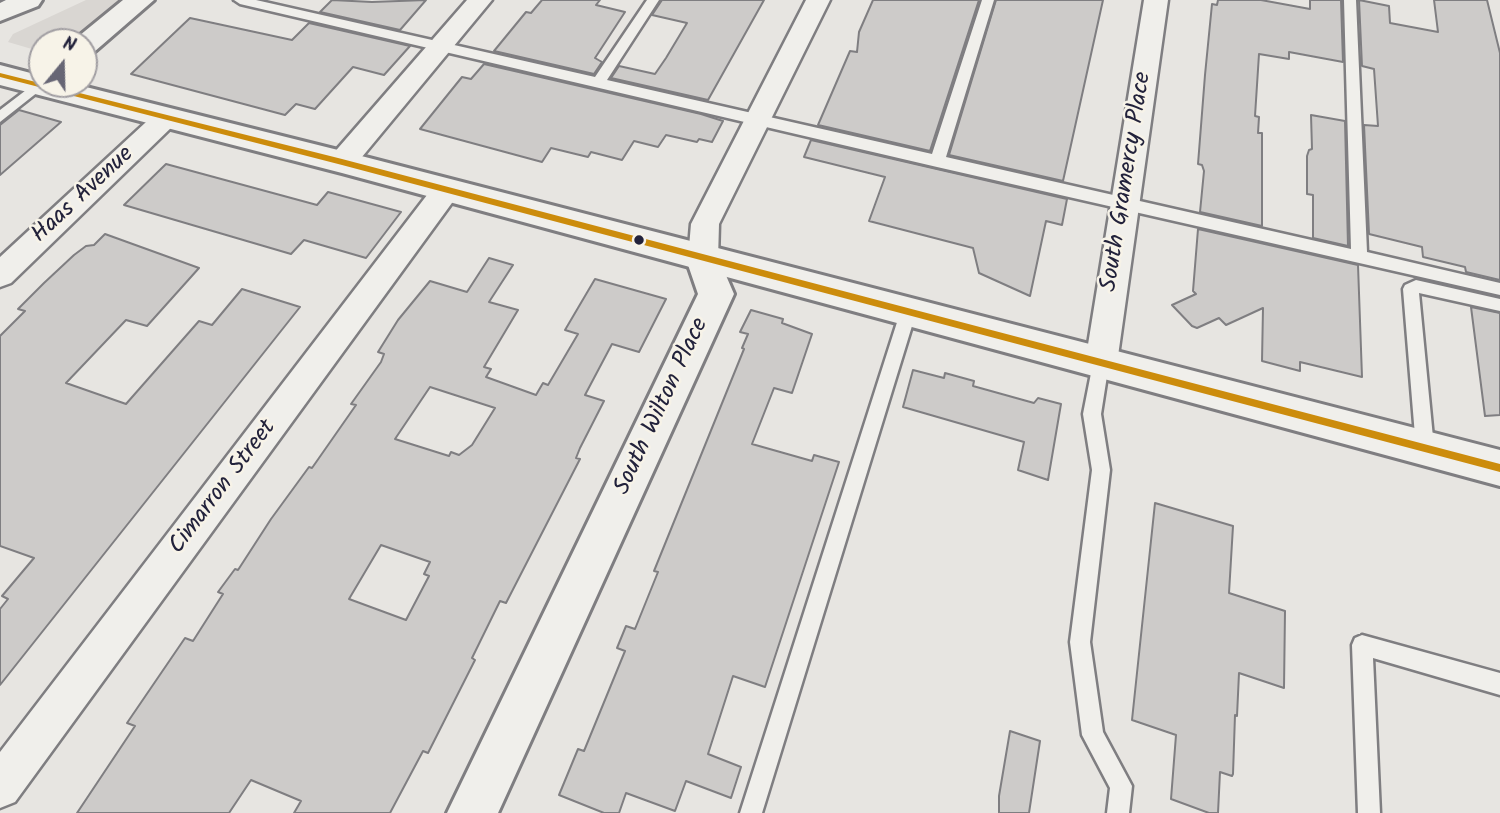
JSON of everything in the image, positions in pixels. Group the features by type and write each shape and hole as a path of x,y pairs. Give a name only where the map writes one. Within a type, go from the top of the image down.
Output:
{"main road":[{"path":"0,13 29,0"},
{"path":"98,34 139,0"},
{"path":"0,75 28,81"},
{"path":"96,98 1500,468"},
{"name":"South Wilton Place","path":"472,813 716,294 703,259"}],"street":[{"path":"342,162 480,0"},
{"name":"South Wilton Place","path":"703,259 705,224 818,0"},
{"name":"South Gramercy Place","path":"1101,363 1156,0"},
{"name":"Haas Avenue","path":"0,275 167,117"},
{"name":"Cimarron Street","path":"0,787 447,189"}],"lane":[{"path":"240,0 1500,289"},
{"path":"297,13 311,0"},
{"path":"598,83 653,0"},
{"path":"937,162 988,0"},
{"path":"1350,0 1359,256"},
{"path":"0,117 28,93"},
{"path":"1425,448 1411,289 1416,285 1500,304"},
{"path":"751,813 908,313"},
{"path":"1101,363 1093,414 1101,470 1080,642 1093,735 1121,786 1118,813"},
{"path":"1369,813 1362,645 1500,684"}],"shaded area":[{"path":"86,0 126,0 93,28 28,28 28,48 8,42 13,34"}],"building":[{"path":"332,0 426,0 400,30 320,12"},
{"path":"542,0 600,0 596,5 625,12 595,58 602,62 594,74 494,51 526,12 531,13"},
{"path":"662,0 764,0 708,100 611,78 619,66 655,74 666,58 687,23 652,15"},
{"path":"873,0 979,0 930,151 818,125 850,51 857,52 859,32"},
{"path":"996,0 1103,0 1063,181 949,155"},
{"path":"1218,0 1261,0 1310,9 1310,0 1341,0 1343,62 1289,52 1289,59 1259,54 1255,116 1259,117 1258,133 1262,133 1262,226 1200,212 1204,171 1202,165 1198,164 1205,75 1212,4 1217,5"},
{"path":"1359,0 1389,6 1390,23 1438,32 1434,0 1487,0 1500,53 1500,280 1466,272 1465,267 1423,257 1422,247 1369,234 1364,125 1378,126 1374,69 1362,66"},
{"path":"190,18 292,40 309,23 410,46 384,75 353,67 315,109 296,104 285,115 131,74"},
{"path":"484,64 723,121 712,142 699,139 697,142 666,135 658,147 634,141 622,160 591,152 588,157 551,148 542,162 420,129 462,77 471,79"},
{"path":"19,110 61,122 0,175 0,125"},
{"path":"1311,115 1345,121 1348,246 1313,238 1313,195 1307,194 1307,156 1312,149"},
{"path":"811,140 1067,199 1062,225 1046,221 1030,296 979,273 973,248 869,221 885,177 804,157"},
{"path":"166,164 317,205 328,192 401,212 366,258 304,240 291,254 124,205"},
{"path":"1198,229 1358,265 1362,377 1300,362 1300,371 1262,361 1263,308 1226,325 1219,318 1197,328 1192,326 1172,305 1196,294 1193,291"},
{"path":"105,234 199,268 147,326 126,320 66,383 126,404 199,321 212,325 242,289 300,307 0,685 0,609 8,599 2,596 34,558 0,546 0,336 25,311 18,309 44,283 74,255 86,246 94,245"},
{"path":"489,258 513,265 489,302 518,310 484,367 491,369 486,377 536,395 543,383 548,385 578,334 565,330 595,279 666,299 639,352 612,344 585,395 604,401 580,448 576,458 580,459 506,603 500,601 472,658 475,660 428,753 423,751 390,813 294,813 301,801 251,780 229,813 77,813 135,726 127,723 185,638 193,641 223,594 218,592 235,569 238,570 271,519 309,467 312,468 356,405 351,404 381,362 384,354 378,352 398,320 430,281 467,292","holes":["430,387 495,408 472,445 459,455 451,452 449,456 395,439","381,545 430,562 424,574 429,576 406,620 349,599"]},
{"path":"1471,307 1500,313 1500,415 1485,416"},
{"path":"751,310 783,319 782,323 812,334 792,393 774,388 752,444 812,461 814,455 839,462 765,687 733,676 708,754 741,767 731,798 686,781 675,811 626,793 619,813 604,813 559,795 578,749 584,751 625,651 617,648 626,626 635,629 658,572 654,571 744,349 742,348 748,334 740,332"},
{"path":"913,370 944,378 945,373 974,381 973,386 1034,403 1038,398 1061,404 1048,480 1018,470 1024,442 903,407"},
{"path":"1155,503 1233,526 1229,593 1285,611 1284,688 1239,673 1233,774 1232,776 1220,772 1218,813 1209,813 1171,799 1176,735 1132,720"},
{"path":"1010,731 1040,741 1029,813 999,813 999,796"}],"transit line":[{"path":"0,75 342,162 1500,468"}]}
